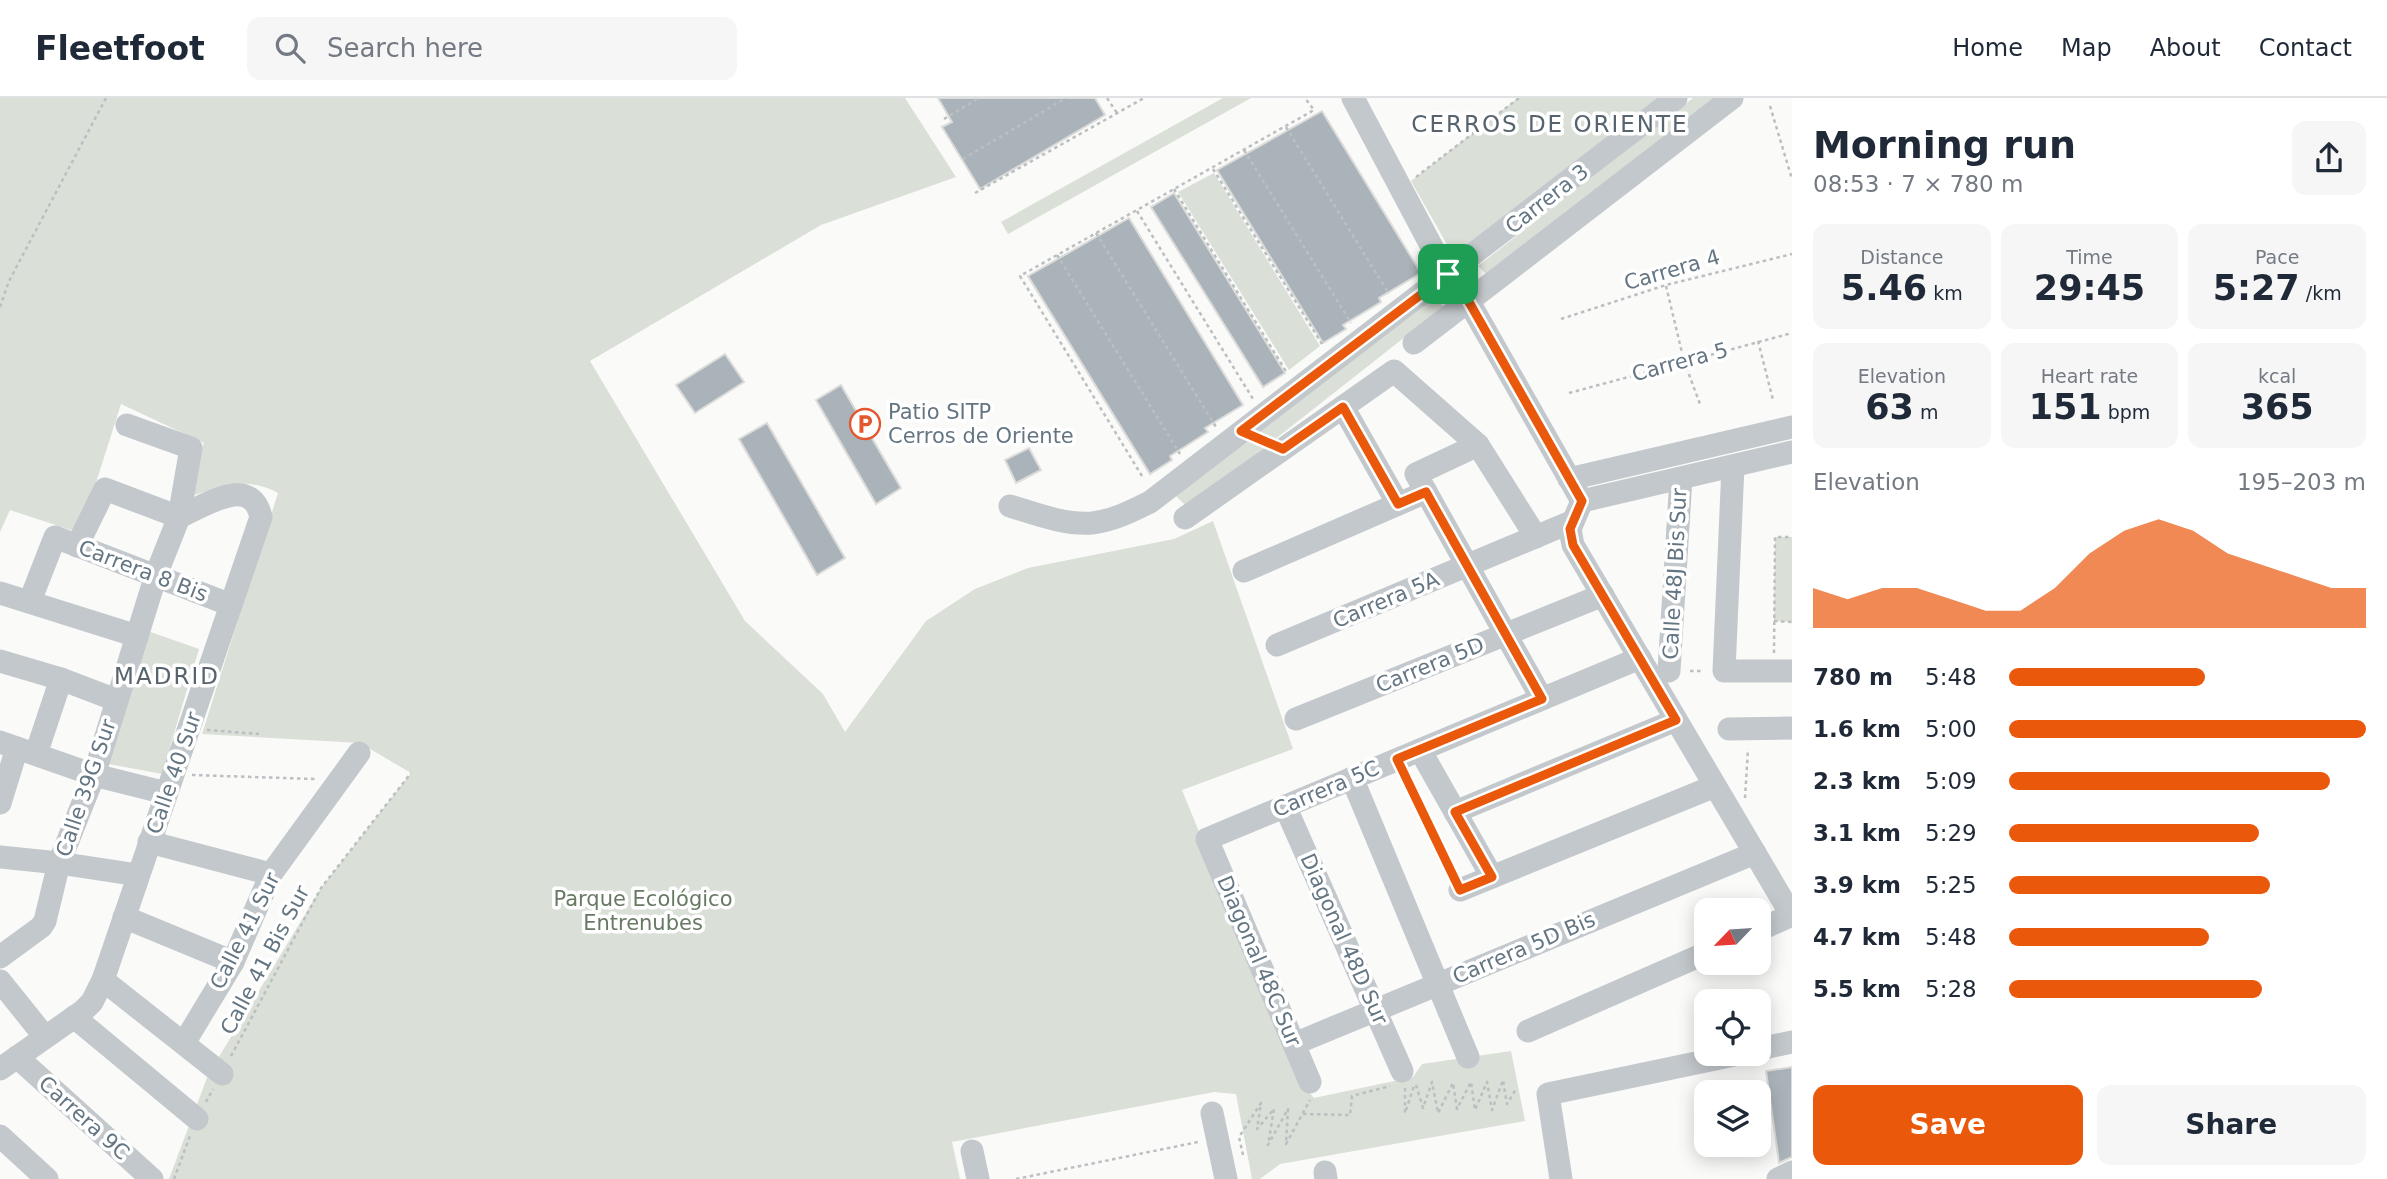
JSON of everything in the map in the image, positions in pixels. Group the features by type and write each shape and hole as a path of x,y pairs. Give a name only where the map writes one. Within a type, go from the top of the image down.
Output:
{"street":[{"name":"Carrera 3","path":"1010,506 1056,520 1092,523 1125,514 1153,499 1676,98"},
{"name":"Carrera 3","path":"1414,343 1732,98"},
{"path":"1361,101 1401,189 1448,274 1469,302 1582,501"},
{"path":"1185,517 1394,371 1478,445 1536,537"},
{"path":"1343,407 1398,504"},
{"name":"Calle 39G Sur","path":"0,957 41,927 45,921 59,863 94,775 156,575 179,517 191,448 127,425"},
{"path":"1569,479 1792,427"},
{"path":"1241,431 1283,449"},
{"path":"1244,571 1398,504 1421,483 1478,445"},
{"path":"1582,501 1792,452"},
{"path":"1733,466 1724,671 1783,671"},
{"name":"Calle 48J Bis Sur","path":"1669,671 1681,478"},
{"path":"1421,483 1542,699"},
{"path":"78,546 105,489 179,517"},
{"name":"Calle 40 Sur","path":"74,1017 92,1002 103,979 261,517 256,503 248,495 237,492 179,517"},
{"path":"1582,501 1572,522 1570,536 1573,545 1792,915 1771,925"},
{"name":"Carrera 5A","path":"1278,645 1572,522"},
{"name":"Carrera 8 Bis","path":"30,601 55,537 231,605"},
{"path":"0,593 137,636"},
{"name":"Carrera 5D","path":"1296,719 1603,595"},
{"name":"Carrera 5C","path":"1207,839 1640,658"},
{"path":"0,661 61,679 116,701"},
{"path":"0,803 18,748 61,679"},
{"path":"1455,812 1676,720"},
{"path":"1739,729 1792,728"},
{"path":"18,748 94,775 169,783"},
{"path":"1420,750 1492,877"},
{"name":"Calle 41 Sur","path":"184,1043 233,962 271,874 359,753"},
{"path":"1352,778 1468,1057"},
{"path":"1460,890 1715,786"},
{"name":"Diagonal 48D Sur","path":"1285,806 1375,1010 1400,1080"},
{"name":"Diagonal 48C Sur","path":"1207,839 1310,1082"},
{"path":"149,842 271,874"},
{"name":"Carrera 5D Bis","path":"1294,1044 1437,985 1749,843"},
{"path":"0,857 138,875"},
{"path":"124,917 233,962"},
{"path":"1528,1031 1694,958"},
{"path":"103,979 222,1074"},
{"path":"0,981 45,1037"},
{"path":"9,1063 74,1017 197,1119"},
{"path":"1771,1046 1792,1042"},
{"name":"Carrera 9C","path":"9,1063 152,1179"},
{"path":"1561,1179 1548,1094 1694,1063"},
{"path":"1212,1114 1226,1179"},
{"path":"0,1136 47,1179"},
{"path":"971,1151 978,1179"},
{"path":"1778,1179 1792,1172"}],"path":[{"path":"0,307 9,281 106,98"},
{"path":"944,119 979,98"},
{"path":"963,159 1066,98"},
{"path":"1107,98 1117,113"},
{"path":"975,193 1144,98"},
{"path":"1142,476 1020,276 1314,110 1304,98"},
{"path":"1401,189 1518,98"},
{"path":"1770,106 1792,180"},
{"path":"1286,126 1390,294"},
{"path":"1244,150 1351,323"},
{"path":"1212,167 1322,344"},
{"path":"1174,189 1287,373"},
{"path":"1137,210 1253,399"},
{"path":"1096,233 1216,427"},
{"name":"Carrera 4","path":"1561,319 1666,285 1792,254"},
{"path":"1056,255 1180,454"},
{"path":"1666,285 1684,360 1700,404"},
{"name":"Carrera 5","path":"1569,393 1792,333"},
{"path":"1758,341 1773,400"},
{"path":"1783,671 1774,621 1775,537 1792,537"},
{"path":"1774,621 1792,622"},
{"path":"1669,671 1724,671"},
{"path":"190,729 259,734"},
{"path":"1739,729 1749,843"},
{"path":"1397,759 1460,890"},
{"name":"Calle 41 Bis Sur","path":"174,1179 197,1119 321,888 411,773"},
{"path":"169,783 339,780"},
{"path":"1303,1114 1350,1115 1352,1096 1400,1080 1405,1113 1415,1082 1423,1108 1432,1082 1438,1113 1453,1083 1457,1109 1471,1082 1475,1110 1487,1082 1492,1110 1503,1080 1507,1104 1517,1089"},
{"path":"1243,1158 1240,1137 1261,1103 1256,1129 1274,1109 1268,1145 1288,1109 1286,1144 1314,1091 1310,1082"},
{"path":"1016,1179 1219,1138"}],"green space":[{"name":"Parque Ecológico Entrenubes","path":"0,98 905,98 956,177 821,225 590,361 745,621 823,694 845,732 926,621 975,589 1028,568 1174,539 1213,521 1293,749 1182,790 1302,1084 1314,1098 1413,1077 1422,1064 1511,1051 1525,1121 1280,1164 1260,1179 1252,1179 1236,1094 1214,1092 952,1142 960,1179 169,1179 208,1075 321,888 411,773 360,743 202,734 278,493 266,487 242,484 182,499 204,443 121,404 80,533 10,510 0,532"},
{"path":"1223,98 1251,98 1008,234 1001,222"},
{"path":"1518,98 1658,98 1453,255 1411,181"},
{"path":"1693,98 1719,98 1488,276 1478,266"},
{"path":"1214,173 1320,346 1289,370 1178,192"},
{"path":"1435,296 1443,307 1188,508 1175,495"},
{"path":"1775,537 1792,537 1792,622 1774,621"},
{"path":"142,629 199,649 162,774 98,762"}],"building":[{"path":"938,98 1095,98 1105,115 980,189 942,127 952,122"},
{"path":"1322,111 1421,273 1379,298 1381,302 1343,325 1346,329 1323,343 1217,170"},
{"path":"1174,193 1285,373 1263,387 1151,207"},
{"path":"1129,218 1243,405 1205,428 1208,432 1170,456 1172,460 1150,474 1028,276"},
{"path":"725,354 744,382 695,413 676,385"},
{"path":"841,385 901,488 876,504 816,400"},
{"path":"767,423 845,558 817,575 739,439"},
{"path":"1029,448 1041,470 1016,483 1005,460"},
{"path":"1792,1067 1792,1157 1779,1163 1771,1106 1771,1080 1767,1080 1766,1071"}],"place":[{"name":"Patio SITP Cerros de Oriente","path":"865,424"}],"district":[{"name":"CERROS DE ORIENTE","path":"1550,124"},
{"name":"MADRID","path":"167,676"}],"route":[{"path":"1448,274 1469,302 1582,501 1570,529 1573,545 1676,720 1455,812 1492,877 1460,890 1397,759 1542,699 1426,492 1398,504 1343,407 1283,449 1241,431 1448,274"}]}
